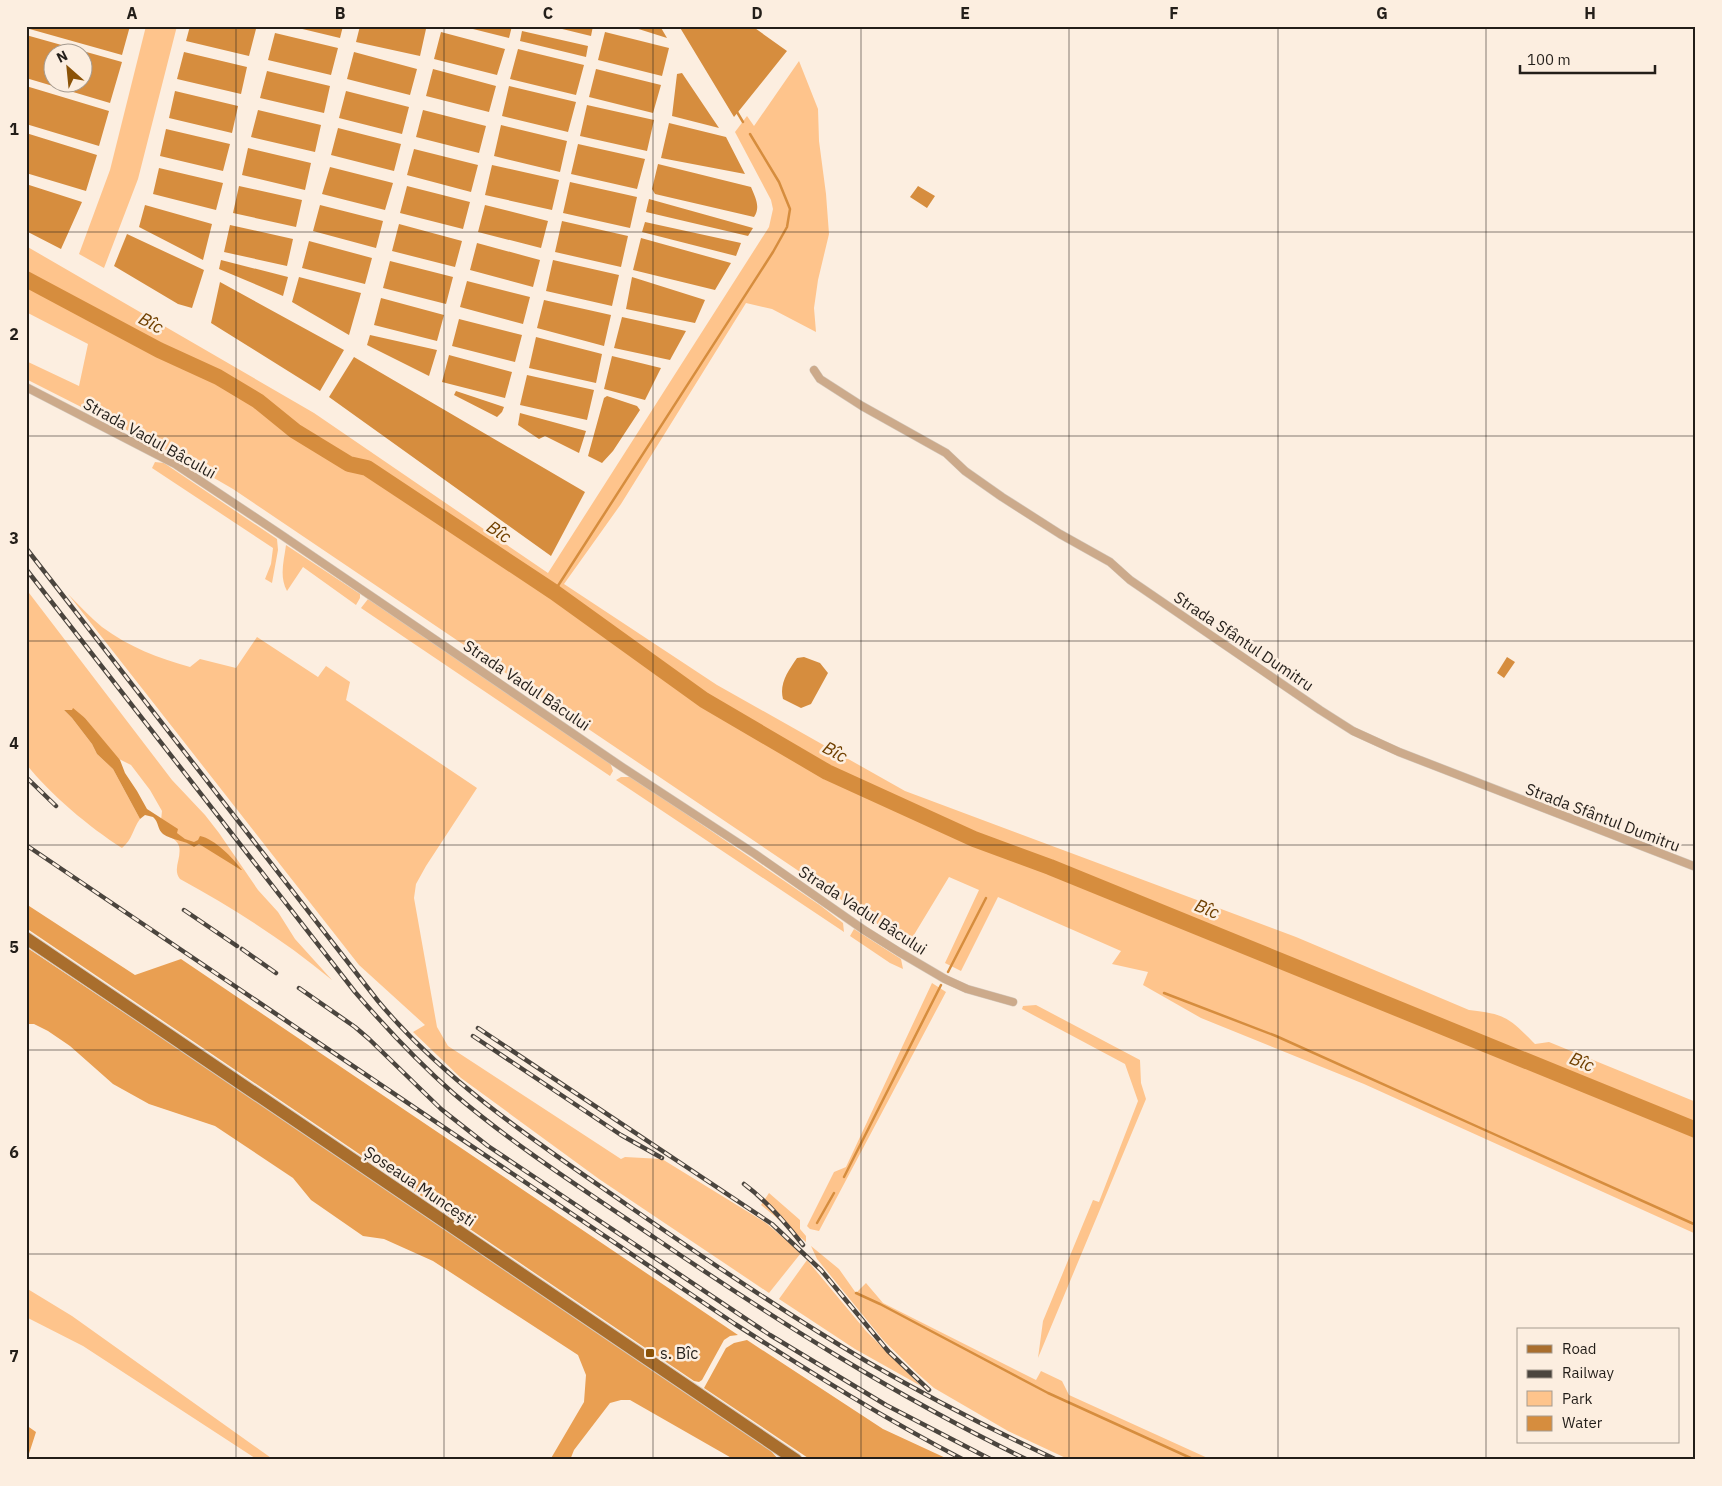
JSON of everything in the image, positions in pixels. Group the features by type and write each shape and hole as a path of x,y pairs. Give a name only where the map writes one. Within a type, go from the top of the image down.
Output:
{"main road":[{"name":"Șoseaua Muncești","path":"26,938 796,1460"}],"street":[{"name":"Strada Sfântul Dumitru","path":"814,370 820,379 862,406 946,453 965,470 1002,497 1060,534 1110,562 1130,580 1353,732 1407,756 1696,867"},
{"name":"Strada Vadul Bâcului","path":"26,387 175,464 899,952 945,979 967,989 1013,1002"}],"green space":[{"path":"146,26 177,26 138,179 104,268 79,254 110,170"},
{"path":"799,61 818,109 819,141 829,234 818,280 814,308 816,332 772,309 746,303 621,504 564,584 717,685 905,791 1296,937 1469,1010 1499,1016 1519,1028 1535,1044 1549,1042 1696,1102 1696,1234 1364,1084 1201,1018 1143,985 1148,972 1112,964 1121,951 998,897 961,971 945,963 979,890 949,877 909,943 892,934 233,489 164,449 26,379 26,361 79,386 88,344 26,312 26,246 314,413 548,573 769,227 773,209 771,200 735,132 747,116 754,126"},
{"path":"155,462 164,463 277,539 278,550 272,583 265,579 271,564 273,548 152,468"},
{"path":"286,545 360,594 356,605 303,567 287,591 283,580"},
{"path":"26,589 172,780 219,833 258,890 278,912 295,939 332,980 258,926 180,879 177,871 180,850 178,843 160,830 162,811 150,790 131,765 117,758 85,718 72,710 64,710 92,744 97,754 113,769 140,819 122,848 71,810 26,764"},
{"path":"68,594 102,627 133,646 155,656 190,667 200,659 236,668 257,637 318,677 326,666 350,682 346,700 477,788 416,884 414,898 437,1027 448,1046 621,1159 625,1157 662,1159 766,1223 801,1253 769,1293 599,1179 461,1078 413,1032 425,1025 359,965"},
{"path":"368,599 610,762 613,771 610,776 361,608"},
{"path":"621,777 632,777 821,906 843,923 844,932 616,780"},
{"path":"854,929 901,959 903,969 890,963 850,936"},
{"path":"932,983 946,992 819,1231 810,1229 807,1226 834,1172 846,1167"},
{"path":"1036,1005 1140,1060 1141,1083 1146,1099 1038,1358 1043,1321 1093,1200 1099,1202 1138,1101 1125,1064 1022,1009 1023,1006"},
{"path":"769,1193 800,1220 800,1229 806,1236 806,1242 761,1205"},
{"path":"811,1246 839,1269 856,1293 866,1283 883,1303 1036,1380 1041,1371 1062,1381 1069,1395 1212,1460 1070,1460 1008,1431 934,1388 917,1373 884,1341 817,1259"},
{"path":"807,1260 866,1331 921,1386 855,1349 779,1299"},
{"path":"26,1288 72,1316 274,1460 258,1460 83,1346 26,1317"}],"shaded area":[{"path":"26,904 135,975 181,959 738,1335 730,1336 724,1340 702,1380 699,1382 694,1381 26,928"},
{"path":"26,947 358,1169 770,1450 779,1460 735,1460 630,1400 621,1400 610,1403 574,1450 570,1460 550,1460 584,1402 586,1375 578,1355 433,1261 384,1239 363,1236 311,1200 293,1178 215,1126 149,1104 113,1084 70,1046 48,1031 34,1024 26,1024"},
{"path":"747,1340 883,1429 950,1460 811,1460 704,1388 726,1348 734,1343"},
{"path":"26,1425 36,1432 27,1460 26,1460"}],"water":[{"path":"26,26 130,26 122,55 92,47 92,42 76,42 26,28"},
{"path":"190,26 243,26 256,29 249,56 186,41"},
{"path":"290,26 343,26 340,38"},
{"path":"360,26 412,26 426,29 420,56 356,42"},
{"path":"461,26 512,26 509,38"},
{"path":"550,26 593,26 591,36"},
{"path":"629,26 660,26 667,38"},
{"path":"679,26 752,26 787,51 734,117"},
{"path":"522,31 588,46 586,57 520,41"},
{"path":"441,32 505,49 497,75 434,59"},
{"path":"605,32 669,48 662,76 598,60"},
{"path":"275,33 338,48 331,75 268,60"},
{"path":"26,35 51,42 42,42 42,83 26,78"},
{"path":"518,49 584,65 576,95 510,79"},
{"path":"184,52 247,67 241,94 177,79"},
{"path":"354,52 417,69 410,95 347,79"},
{"path":"92,54 122,62 110,103 73,92 92,92"},
{"path":"433,69 496,86 489,112 426,96"},
{"path":"596,69 661,85 653,113 589,97"},
{"path":"267,71 330,86 324,113 260,98"},
{"path":"682,73 719,128 672,116 677,74"},
{"path":"26,86 109,111 99,146 26,124"},
{"path":"509,86 576,102 568,132 502,116"},
{"path":"175,91 238,106 232,133 169,118"},
{"path":"346,91 409,107 402,134 339,118"},
{"path":"587,105 654,120 647,151 580,136"},
{"path":"258,110 321,125 315,152 251,137"},
{"path":"423,110 486,126 479,153 416,137"},
{"path":"669,123 726,137 745,174 661,158"},
{"path":"501,125 567,141 560,172 494,156"},
{"path":"338,128 401,144 394,171 331,155"},
{"path":"166,129 230,144 223,171 160,156"},
{"path":"26,133 97,155 86,191 26,173"},
{"path":"578,144 645,159 637,189 571,174"},
{"path":"248,148 311,163 305,190 242,175"},
{"path":"414,149 478,165 471,192 407,175"},
{"path":"658,164 751,187 757,202 757,210 754,217 655,194 652,189"},
{"path":"492,165 559,180 552,210 485,195"},
{"path":"330,167 393,183 385,210 322,194"},
{"path":"159,168 223,183 216,210 153,194"},
{"path":"570,182 637,197 630,228 563,213"},
{"path":"26,184 82,202 61,249 26,231"},
{"path":"239,186 302,200 296,227 233,213"},
{"path":"407,186 470,202 463,229 400,213"},
{"path":"918,186 935,196 927,208 910,197"},
{"path":"649,199 753,228 748,236 646,212"},
{"path":"145,205 212,224 203,260 139,227"},
{"path":"320,205 383,221 376,248 313,231"},
{"path":"485,205 548,221 541,248 478,232"},
{"path":"562,221 628,236 621,267 555,252"},
{"path":"645,222 741,243 736,256 642,232"},
{"path":"399,224 462,241 455,267 392,251"},
{"path":"230,225 293,239 287,266 224,252"},
{"path":"127,234 204,270 192,308 178,304 114,266"},
{"path":"641,238 731,263 715,290 633,270"},
{"path":"309,241 372,258 365,284 302,268"},
{"path":"477,243 540,260 533,287 470,270"},
{"path":"221,260 288,277 283,296 219,269"},
{"path":"553,260 619,275 612,306 546,291"},
{"path":"390,261 453,277 446,304 383,288"},
{"path":"299,277 361,293 349,335 292,302"},
{"path":"632,277 705,300 695,323 626,309"},
{"path":"467,281 530,297 523,324 460,307"},
{"path":"220,282 344,350 320,391 211,323"},
{"path":"381,298 444,315 437,341 374,325"},
{"path":"544,300 611,315 604,346 537,328"},
{"path":"622,317 686,331 670,360 614,348"},
{"path":"459,319 522,335 515,362 452,346"},
{"path":"370,335 437,350 429,376 367,345"},
{"path":"536,337 602,354 596,383 529,368"},
{"path":"449,355 512,372 505,398 442,382"},
{"path":"612,356 661,368 645,400 604,389"},
{"path":"354,357 585,492 551,556 329,397"},
{"path":"527,375 594,390 587,420 520,405"},
{"path":"456,391 504,407 497,417 454,395"},
{"path":"607,396 637,406 640,410 613,451 602,463 588,456 604,398"},
{"path":"520,413 586,431 579,453 545,436 539,439 518,425"},
{"path":"804,657 820,663 828,673 811,704 801,708 783,699 782,688 797,658"},
{"path":"1507,657 1515,662 1504,678 1497,673"},
{"path":"73,708 85,718 120,760 125,773 147,809 178,829 177,833 185,839 194,842 200,836 212,841 229,855 242,870 199,844 194,847 166,836 161,832 153,817 145,815 140,819 113,769 97,754 92,744 64,710 72,710"}],"waterway":[{"path":"737,112 743,122"},
{"path":"554,592 773,252 787,227 790,209 779,182 750,134"},
{"name":"Bîc","path":"26,279 159,350 218,377 258,401 295,431 349,464 367,468 554,592 704,700 827,772 974,839 1050,867 1696,1130"},
{"path":"948,972 986,898"},
{"path":"844,1177 941,985"},
{"path":"1164,993 1276,1036 1696,1225"},
{"path":"817,1223 834,1193"},
{"path":"856,1293 1048,1393 1195,1460"}],"railway":[{"path":"26,548 378,1001 434,1060 465,1087 530,1137 659,1227 776,1305 866,1361 913,1387 984,1425 1057,1460"},
{"path":"26,569 355,992 402,1044 453,1093 501,1132 552,1168 791,1327 931,1410 1028,1460"},
{"path":"26,777 56,806"},
{"path":"26,845 735,1324 848,1395 964,1460"},
{"path":"184,910 237,946"},
{"path":"242,949 276,973"},
{"path":"299,988 355,1027 441,1109 488,1146 770,1335 886,1405 992,1460"},
{"path":"478,1028 772,1224 821,1270 888,1351 929,1390"},
{"path":"473,1036 621,1135 662,1158"},
{"path":"744,1184 775,1212 803,1245"}],"place":[{"name":"s. Bîc","path":"650,1353"}]}
